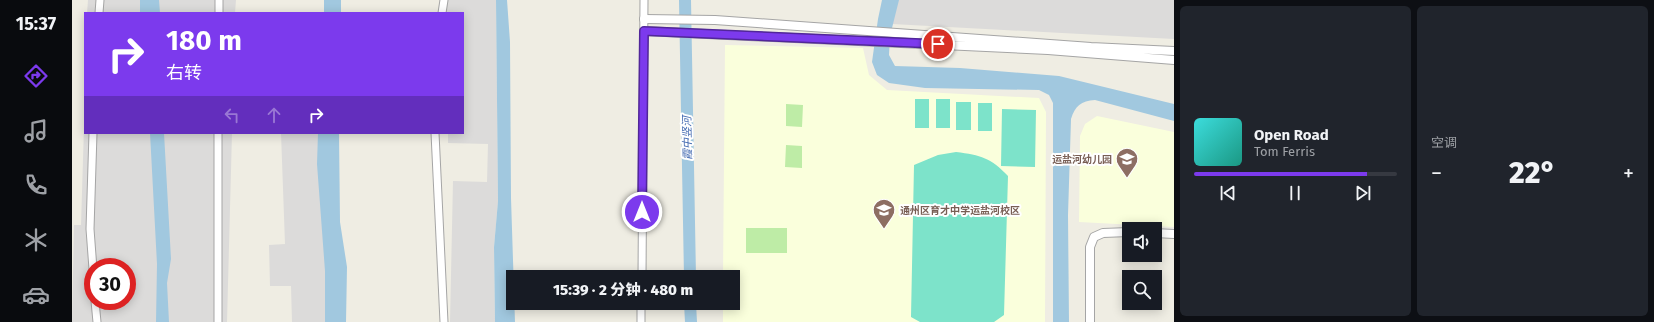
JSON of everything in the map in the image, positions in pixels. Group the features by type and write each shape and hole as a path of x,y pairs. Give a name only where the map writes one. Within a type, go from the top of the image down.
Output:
{"street":[{"path":"99,12 100,0"},
{"path":"219,0 219,12"},
{"path":"442,12 444,0"},
{"path":"642,270 644,0"},
{"path":"644,19 715,20 1091,47 1174,51"},
{"path":"644,31 1048,50 1174,60"},
{"path":"92,258 90,229 93,134"},
{"path":"218,134 218,322"},
{"path":"435,134 444,322"},
{"path":"1090,322 1090,247 1094,237 1102,233 1122,232"},
{"path":"1162,233 1174,234"},
{"path":"96,310 97,322"},
{"path":"641,310 641,322"}],"shaded area":[{"path":"88,0 236,0 235,12 87,12"},
{"path":"447,0 496,0 498,201 494,247 495,322 450,322 453,181 487,182 488,144 448,143 448,134 464,134 464,12 447,12"},
{"path":"898,0 1174,0 1174,39 892,24"},
{"name":"通州区育才中学运盐河校区","path":"725,45 863,48 869,75 887,90 1039,98 1046,112 1045,322 723,322 723,310 740,310 740,270 723,270"},
{"name":"运盐河幼儿园","path":"1097,116 1174,132 1174,227 1162,226 1162,222 1122,222 1122,224 1079,222 1080,136 1085,124"},
{"path":"84,127 84,134 232,134 227,322 72,322 74,225 81,225"},
{"path":"281,134 329,134 335,322 292,322 291,286 270,286 269,245 285,244"}],"green space":[{"path":"915,99 929,99 929,128 915,128"},
{"path":"936,99 950,99 950,128 936,128"},
{"path":"956,102 971,102 971,130 956,130"},
{"path":"978,103 992,103 992,131 978,131"},
{"path":"786,104 803,105 802,127 786,126"},
{"path":"1002,109 1036,110 1035,167 1001,166"},
{"path":"786,145 802,146 802,168 785,167"},
{"path":"956,152 972,154 985,158 991,161 1008,176 1004,315 994,322 920,322 911,317 914,165 938,155"},
{"path":"746,228 787,228 787,253 746,253"}],"water":[{"path":"140,0 159,0 160,12 140,12"},
{"path":"324,0 341,0 341,12 324,12"},
{"path":"496,0 507,0 510,42 511,198 513,270 506,270 506,310 515,310 515,322 495,322 494,247 498,201"},
{"path":"882,0 899,0 890,36 889,55 895,66 960,68 1059,76 1174,104 1174,121 1095,100 1082,103 1074,111 1071,119 1068,215 1069,322 1053,322 1053,103 1049,95 1039,90 925,88 889,83 877,75 872,62"},
{"path":"150,134 164,134 171,259 167,283 169,322 156,322 157,264"},
{"path":"318,134 339,134 340,222 347,267 346,322 325,322 325,271 317,164"}],"waterway":[{"name":"霞中竖河","path":"685,0 690,270"},
{"name":"霞中竖河","path":"690,310 691,322"}],"place":[{"name":"运盐河幼儿园","path":"1127,178"},
{"name":"通州区育才中学运盐河校区","path":"884,230"}],"route":[{"path":"642,212 644,31 938,44"}]}
